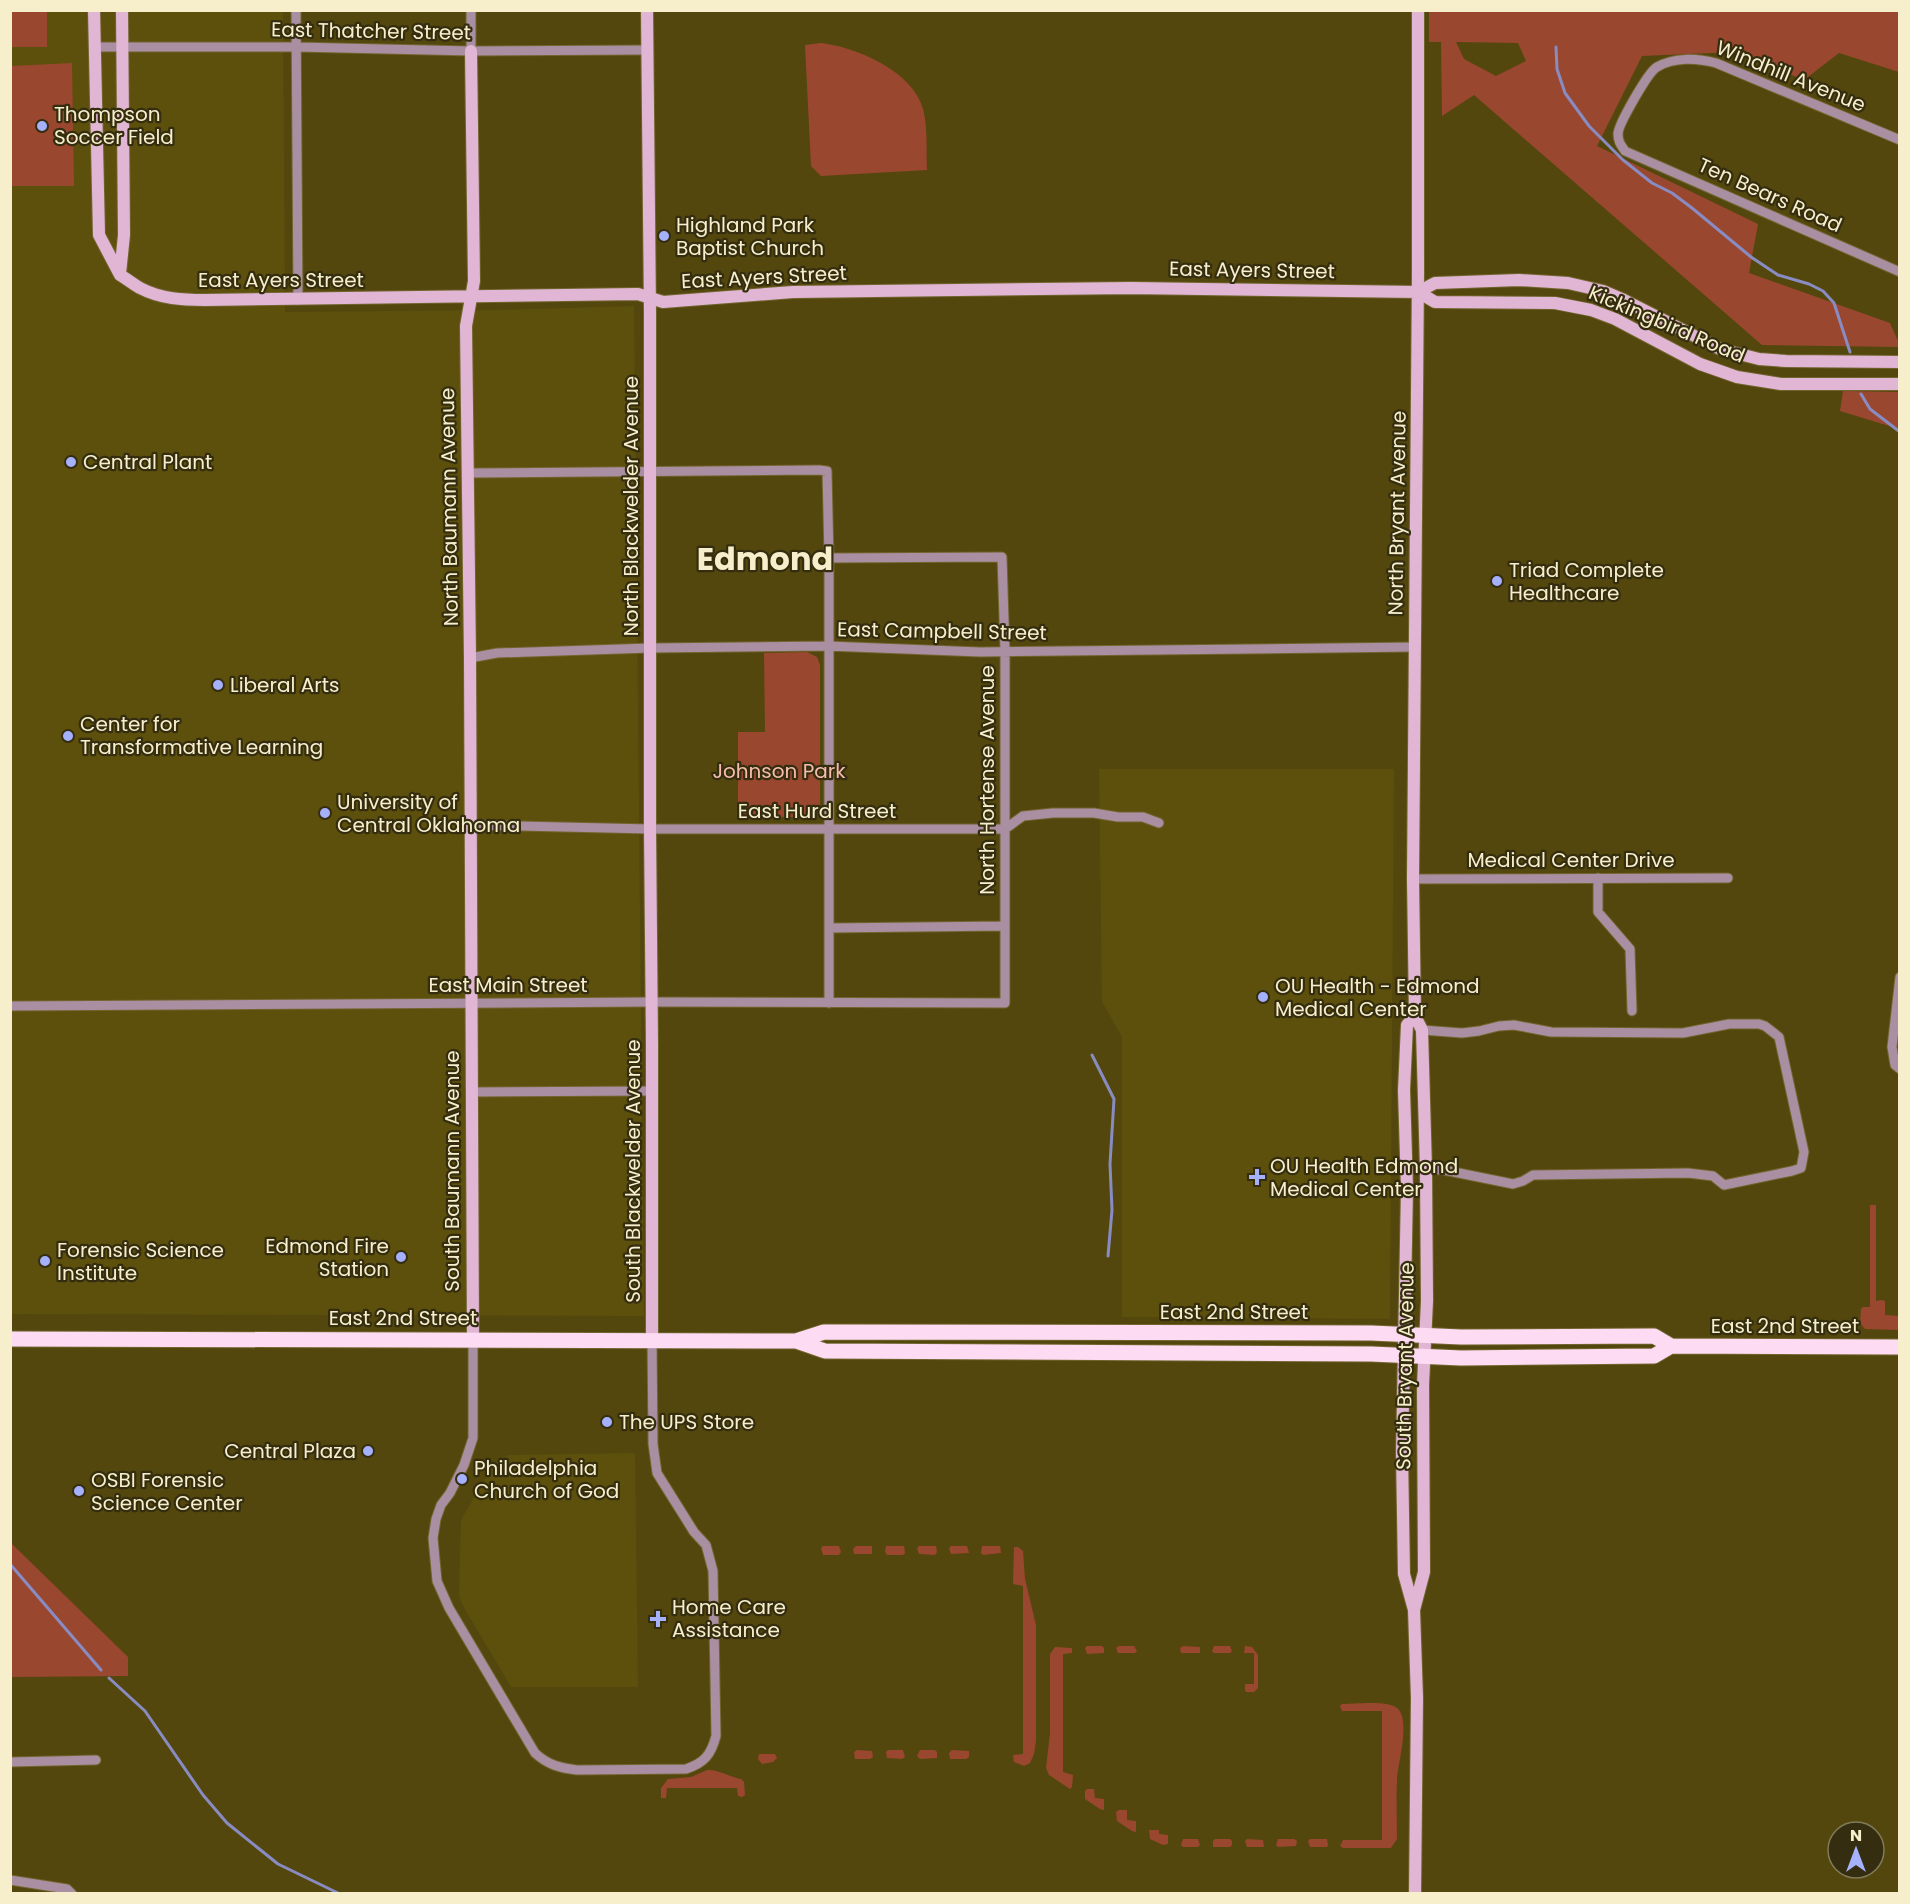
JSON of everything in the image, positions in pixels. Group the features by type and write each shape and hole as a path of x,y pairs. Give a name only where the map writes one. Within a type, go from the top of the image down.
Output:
{"main road":[{"name":"East 2nd Street","path":"10,1339 796,1341 824,1332 1187,1332 1425,1336 1654,1336 1671,1346 1899,1347"},
{"path":"876,1351 897,1342 929,1340 936,1332"},
{"path":"1160,1353 1187,1332"},
{"name":"East 2nd Street","path":"796,1341 825,1351 1045,1351 1473,1358 1654,1356 1671,1346"}],"street":[{"path":"94,10 99,235 120,275"},
{"path":"120,275 124,235 122,10"},
{"path":"296,10 298,300"},
{"name":"North Baumann Avenue","path":"471,10 472,296 466,326 471,1003"},
{"name":"North Blackwelder Avenue","path":"647,10 652,1002"},
{"name":"North Bryant Avenue","path":"1415,1016 1413,879 1418,10"},
{"name":"East Thatcher Street","path":"94,47 297,47 471,51 647,50"},
{"name":"Windhill Avenue","path":"1625,151 1619,142 1618,132 1646,79 1656,68 1672,61 1701,59 1716,63 1899,140"},
{"name":"Ten Bears Road","path":"1625,151 1899,272"},
{"name":"East Ayers Street","path":"120,275 140,288 177,299 298,300 638,294 663,302 793,292 1131,288 1418,292"},
{"name":"Kickingbird Road","path":"1899,362 1759,359 1720,349 1603,291 1568,283 1530,280 1435,283 1418,292 1435,303 1556,303 1591,310 1615,319 1700,364 1737,378 1781,384 1899,384"},
{"path":"468,473 826,471 829,558 827,646 829,1003"},
{"name":"North Hortense Avenue","path":"829,558 1002,557 1005,651 1005,1003"},
{"name":"East Campbell Street","path":"470,658 497,653 650,648 827,646 980,652 1415,647"},
{"name":"East Hurd Street","path":"470,825 650,829 1005,829 1023,816 1053,813 1094,813 1118,817 1143,817 1159,823"},
{"path":"1598,878 1598,912 1630,950 1632,1011"},
{"name":"Medical Center Drive","path":"1413,879 1728,878"},
{"path":"829,928 1005,926"},
{"path":"1899,977 1897,1021 1892,1047 1895,1065 1899,1069"},
{"name":"East Main Street","path":"10,1006 652,1002 1005,1003"},
{"name":"South Blackwelder Avenue","path":"652,1002 652,1341"},
{"name":"South Baumann Avenue","path":"471,1003 473,1340"},
{"path":"1414,1610 1404,1574 1403,1550 1407,1189 1404,1079 1407,1025 1415,1016"},
{"name":"South Bryant Avenue","path":"1415,1016 1422,1030 1426,1169 1424,1572 1414,1610 1417,1698 1415,1893"},
{"path":"1422,1030 1462,1033 1514,1025 1551,1032 1683,1034 1729,1024 1765,1026 1779,1037 1804,1152 1801,1168 1724,1185 1713,1176 1688,1173 1533,1175 1512,1184 1444,1170 1426,1169"},
{"path":"471,1092 652,1091"},
{"path":"473,1340 473,1438 464,1465 450,1493 441,1505 436,1519 434,1538 437,1581 449,1608 535,1753 554,1766 577,1770 686,1769 701,1763 709,1756 716,1736 713,1571 706,1545 694,1532 657,1473 653,1444 652,1341"},
{"path":"10,1762 96,1760"},
{"path":"10,1880 67,1890 72,1893"}],"shaded area":[{"name":"University of Central Oklahoma","path":"11,11 283,11 285,312 634,306 644,1316 11,1314"},
{"name":"OU Health Edmond Medical Center","path":"1099,769 1394,769 1390,1319 1122,1317 1122,1037 1102,1002"},
{"path":"635,1453 638,1687 511,1687 459,1596 461,1520 493,1465 508,1455"}],"green space":[{"path":"10,11 47,11 47,47 11,47"},
{"path":"1429,11 1899,11 1899,72 1839,53 1804,80 1734,52 1642,56 1597,146 1758,224 1749,273 1890,323 1899,347 1762,345 1474,95 1442,116 1441,42 1429,42","holes":["1456,42 1518,43 1526,61 1496,76 1464,59"]},
{"path":"821,43 835,45 866,56 896,72 908,83 917,95 925,116 927,170 821,176 811,166 805,45"},
{"name":"Thompson Soccer Field","path":"72,63 74,186 11,186 11,66"},
{"path":"1843,391 1899,392 1899,429 1840,411"},
{"name":"Johnson Park","path":"807,652 817,657 820,665 820,808 814,816 808,817 738,817 738,732 765,732 764,653"},
{"path":"1870,1205 1876,1205 1876,1301 1885,1301 1885,1315 1899,1316 1899,1330 1865,1329 1860,1323 1861,1309 1870,1307"},
{"path":"11,1543 128,1657 128,1676 11,1677"},
{"path":"839,1546 841,1552 839,1555 823,1555 821,1548"},
{"path":"856,1546 872,1546 872,1554 854,1554 853,1549"},
{"path":"886,1546 904,1546 905,1553 887,1555"},
{"path":"936,1546 937,1552 935,1555 919,1554 917,1548"},
{"path":"967,1546 969,1553 951,1554 949,1548"},
{"path":"982,1546 1000,1546 1001,1553 983,1555"},
{"path":"1014,1547 1023,1551 1025,1579 1036,1625 1036,1740 1030,1763 1024,1766 1014,1762 1013,1755 1023,1754 1023,1586 1013,1584"},
{"path":"1102,1646 1104,1653 1087,1654 1085,1648"},
{"path":"1134,1646 1137,1651 1118,1653 1116,1648"},
{"path":"1183,1646 1200,1647 1200,1653 1181,1653 1180,1648"},
{"path":"1214,1646 1230,1646 1232,1651 1214,1653 1212,1651"},
{"path":"1245,1646 1252,1647 1258,1655 1258,1688 1254,1692 1245,1690 1245,1684 1254,1684 1254,1653 1244,1653"},
{"path":"1055,1647 1072,1648 1072,1653 1063,1654 1063,1772 1073,1775 1070,1789 1049,1775 1046,1768 1050,1733 1050,1654"},
{"path":"1342,1704 1386,1704 1397,1708 1401,1714 1403,1742 1397,1779 1397,1839 1391,1848 1343,1848 1340,1846 1343,1840 1382,1840 1382,1711 1342,1711 1340,1706"},
{"path":"857,1750 872,1751 873,1757 855,1759 854,1752"},
{"path":"888,1750 903,1750 905,1757 902,1759 887,1758"},
{"path":"920,1750 935,1750 937,1758 920,1759 917,1756"},
{"path":"952,1750 969,1751 969,1757 950,1759 949,1753"},
{"path":"759,1754 775,1754 777,1758 773,1762 762,1764 758,1759"},
{"path":"707,1770 741,1779 744,1782 745,1795 738,1796 737,1788 667,1788 666,1798 661,1798 661,1788 668,1779 691,1777"},
{"path":"1087,1789 1094,1789 1095,1798 1104,1799 1104,1810 1085,1799"},
{"path":"1127,1810 1127,1820 1136,1821 1136,1832 1117,1821 1116,1812"},
{"path":"1149,1830 1159,1830 1159,1834 1168,1835 1168,1844 1163,1845 1150,1839"},
{"path":"1183,1839 1198,1839 1200,1845 1183,1847 1181,1845"},
{"path":"1215,1839 1230,1839 1232,1845 1213,1847"},
{"path":"1247,1839 1263,1840 1264,1847 1247,1847 1245,1841"},
{"path":"1278,1839 1294,1839 1297,1841 1296,1846 1278,1847 1276,1845"},
{"path":"1327,1839 1328,1845 1327,1847 1310,1847 1308,1841"}],"waterway":[{"path":"1556,47 1557,69 1565,93 1589,126 1623,160 1652,183 1672,193 1692,208 1751,257 1778,275 1809,284 1823,291 1834,303 1850,352"},
{"path":"1861,394 1870,409 1900,432"},
{"path":"1092,1055 1114,1099 1110,1164 1112,1210 1108,1256"},
{"path":"10,1564 101,1670"},
{"path":"109,1678 145,1711 203,1795 227,1823 278,1864 340,1894"}],"place":[{"name":"Thompson Soccer Field","path":"42,126"},
{"name":"Highland Park Baptist Church","path":"664,236"},
{"name":"Central Plant","path":"71,462"},
{"name":"Triad Complete Healthcare","path":"1497,581"},
{"name":"Liberal Arts","path":"218,685"},
{"name":"Center for Transformative Learning","path":"68,736"},
{"name":"University of Central Oklahoma","path":"325,813"},
{"name":"OU Health - Edmond Medical Center","path":"1263,997"},
{"name":"OU Health Edmond Medical Center","path":"1257,1177"},
{"name":"Edmond Fire Station","path":"401,1257"},
{"name":"Forensic Science Institute","path":"45,1261"},
{"name":"The UPS Store","path":"607,1422"},
{"name":"Central Plaza","path":"368,1451"},
{"name":"Philadelphia Church of God","path":"462,1479"},
{"name":"OSBI Forensic Science Center","path":"79,1491"},
{"name":"Home Care Assistance","path":"658,1619"}],"district":[{"name":"Edmond","path":"765,559"}]}
